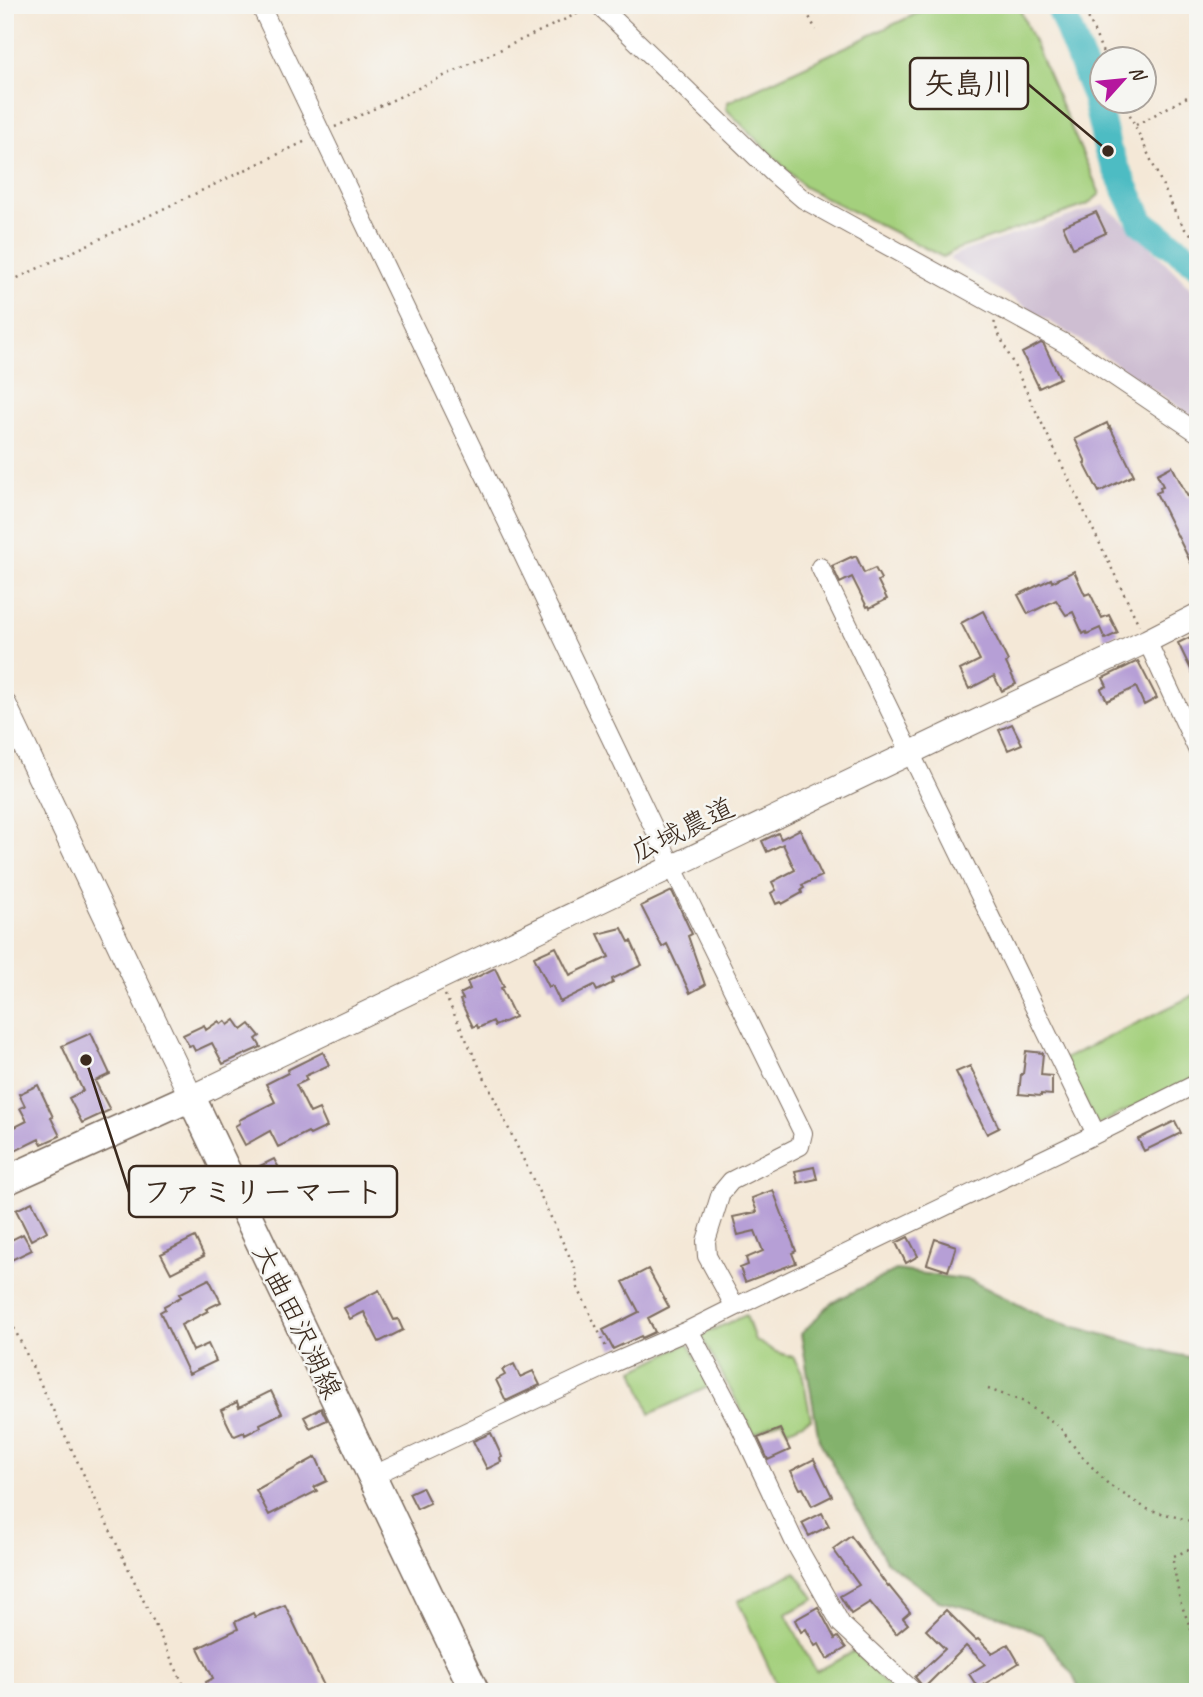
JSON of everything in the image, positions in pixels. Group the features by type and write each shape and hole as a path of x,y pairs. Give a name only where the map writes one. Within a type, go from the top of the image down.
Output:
{"main road":[{"path":"5,1181 191,1097"},
{"name":"大曲田沢湖線","path":"191,1097 475,1692"}],"street":[{"path":"260,5 672,866 803,1133 800,1146 731,1181 721,1193 706,1241 708,1256 734,1307"},
{"path":"597,5 803,199 1071,347 1198,433"},
{"path":"820,567 1096,1134"},
{"name":"広域農道","path":"191,1097 1198,615"},
{"path":"1147,641 1198,751"},
{"path":"5,705 191,1097"},
{"path":"372,1476 689,1330 1198,1083"},
{"path":"689,1330 740,1426 794,1541 841,1624 914,1692"}],"path":[{"path":"5,284 597,5"},
{"path":"803,5 816,30"},
{"path":"1083,5 1100,46"},
{"path":"1135,125 1198,91"},
{"path":"1131,116 1185,229 1198,240"},
{"path":"1002,308 994,324 1147,641"},
{"path":"437,979 576,1269 577,1286 613,1363"},
{"path":"5,1309 187,1692"},
{"path":"988,1389 1022,1401 1059,1426 1109,1485 1147,1509 1198,1523"},
{"path":"1192,1692 1198,1658 1194,1637 1180,1601 1173,1562 1174,1556 1198,1546"}],"shaded area":[{"path":"1104,205 1137,233 1198,296 1198,420 1093,348 949,259 958,253"}],"green space":[{"path":"935,5 1018,5 1100,194 1087,205 955,250 943,257 804,187 726,109 728,102"},
{"path":"1198,993 1198,1076 1097,1125 1064,1059"},
{"path":"896,1270 970,1280 1047,1319 1198,1359 1198,1692 1081,1692 1073,1675 1042,1635 1001,1616 939,1601 886,1561 819,1440 801,1334 831,1303"},
{"path":"746,1315 755,1340 776,1352 793,1357 802,1372 811,1419 788,1430 782,1420 754,1434 701,1335"},
{"path":"688,1343 710,1386 650,1414 634,1370"},
{"path":"795,1572 815,1599 786,1614 816,1672 855,1651 893,1692 780,1692 738,1601"}],"building":[{"path":"1096,212 1106,233 1073,248 1063,226"},
{"path":"1041,343 1060,378 1039,388 1022,353"},
{"path":"1107,423 1134,475 1099,492 1075,439"},
{"path":"1172,466 1188,497 1191,495 1198,508 1198,577 1156,493 1161,491 1160,487 1163,486 1157,474"},
{"path":"856,556 864,573 875,568 887,599 870,608 852,577 840,583 832,566"},
{"path":"1074,571 1085,595 1090,593 1102,618 1109,615 1118,633 1105,639 1100,628 1083,634 1073,612 1066,615 1056,600 1028,614 1018,595"},
{"path":"983,611 1008,661 1006,663 1016,684 1002,691 994,676 969,689 960,670 980,660 961,623"},
{"path":"1190,637 1193,643 1198,641 1198,684 1178,643"},
{"path":"1138,661 1157,698 1144,705 1136,687 1107,701 1101,689 1107,686 1103,678"},
{"path":"1012,724 1022,744 1008,750 999,730"},
{"path":"800,829 822,876 802,885 802,893 782,904 776,904 771,893 776,890 772,882 795,870 783,844 767,852 762,841 778,833 781,839"},
{"path":"672,891 692,934 688,936 705,985 690,993 667,944 662,947 641,906"},
{"path":"622,928 642,965 612,979 613,983 597,991 594,985 560,1002 534,957 556,947 570,975 609,957 598,934"},
{"path":"495,968 515,1017 495,1026 493,1021 478,1028 477,1025 473,1027 460,1000 463,999 460,994 470,989 467,982"},
{"path":"235,1020 242,1030 250,1024 260,1036 256,1039 261,1047 223,1064 212,1043 195,1051 183,1035 204,1025 206,1030 219,1021 221,1024 225,1021 228,1025"},
{"path":"91,1033 110,1074 95,1081 110,1110 82,1123 69,1098 83,1091 62,1046"},
{"path":"1026,1051 1043,1053 1041,1075 1052,1076 1052,1095 1019,1094"},
{"path":"323,1052 329,1065 305,1076 307,1080 296,1085 310,1113 319,1109 327,1127 310,1135 308,1132 278,1147 270,1131 245,1145 235,1126 240,1123 239,1120 275,1102 266,1084"},
{"path":"970,1066 999,1128 987,1134 956,1072"},
{"path":"38,1085 60,1136 42,1144 39,1139 5,1156 5,1132 27,1121 20,1108 25,1106 19,1094"},
{"path":"1175,1121 1181,1133 1144,1151 1138,1139"},
{"path":"274,1159 284,1177 263,1187 254,1169"},
{"path":"814,1167 817,1179 798,1183 795,1171"},
{"path":"773,1190 796,1251 792,1253 796,1263 745,1282 740,1268 748,1265 746,1258 763,1251 755,1231 738,1235 733,1217 757,1212 752,1198"},
{"path":"32,1202 47,1231 31,1240 16,1210"},
{"path":"23,1234 32,1250 5,1263 5,1243"},
{"path":"195,1237 204,1256 171,1273 161,1254"},
{"path":"908,1237 918,1256 906,1263 896,1243"},
{"path":"935,1239 956,1246 948,1271 927,1264"},
{"path":"648,1269 669,1307 648,1318 655,1332 613,1349 603,1330 639,1312 623,1282"},
{"path":"209,1279 221,1302 181,1325 193,1351 208,1344 216,1361 189,1374 160,1312 165,1309 164,1306 181,1297 179,1294"},
{"path":"379,1290 394,1320 398,1319 403,1330 379,1342 364,1312 350,1319 344,1308"},
{"path":"514,1364 520,1377 533,1371 540,1385 506,1401 496,1380 505,1375 502,1370"},
{"path":"271,1391 282,1413 245,1435 244,1432 233,1435 221,1410 237,1402 239,1407"},
{"path":"321,1408 327,1420 310,1428 304,1417"},
{"path":"780,1429 790,1450 768,1460 758,1438"},
{"path":"491,1433 502,1457 501,1462 487,1469 473,1441"},
{"path":"316,1457 327,1481 314,1487 317,1491 269,1515 256,1490"},
{"path":"814,1459 832,1496 812,1506 791,1471"},
{"path":"422,1487 430,1503 417,1509 409,1493"},
{"path":"822,1513 829,1526 809,1536 802,1523"},
{"path":"851,1536 910,1612 903,1618 908,1624 896,1634 870,1602 851,1614 840,1596 859,1585 833,1549"},
{"path":"285,1605 327,1692 210,1692 206,1682 213,1678 198,1648 238,1629 235,1622 253,1613 255,1617"},
{"path":"818,1607 835,1639 838,1637 846,1648 827,1659 819,1644 815,1646 806,1629 801,1632 795,1620"},
{"path":"946,1610 992,1653 1008,1644 1019,1663 978,1688 969,1674 985,1664 966,1646 924,1688 915,1677 945,1649 926,1630"}],"waterway":[{"path":"1059,5 1095,96 1108,151 1142,223 1198,264"}],"place":[{"name":"矢島川","path":"1108,151"},
{"name":"ファミリーマート","path":"86,1060"}]}
